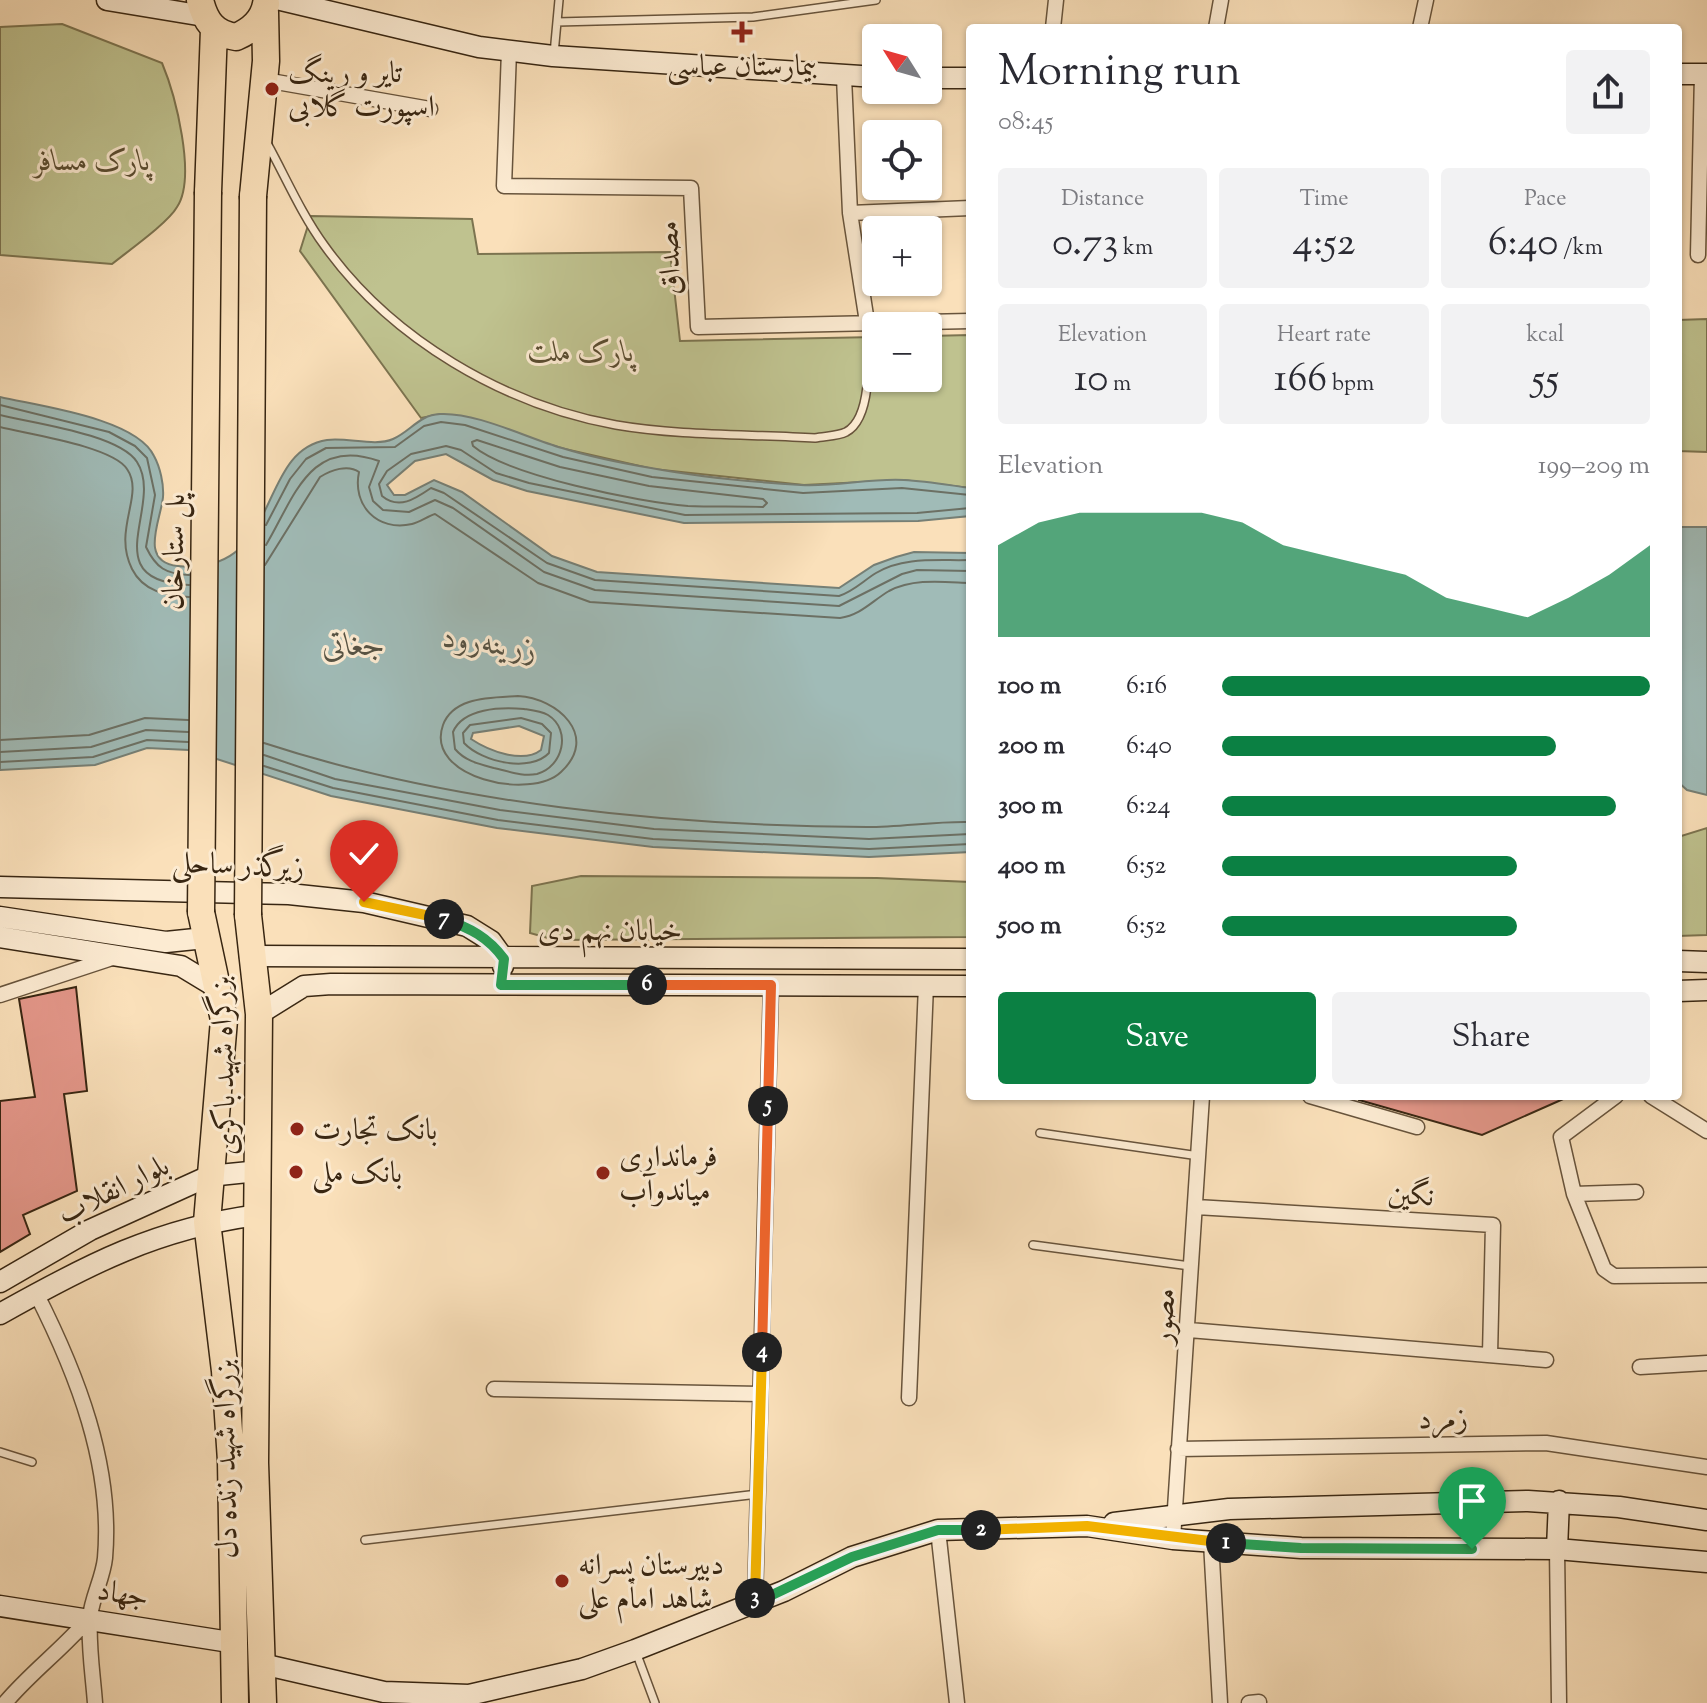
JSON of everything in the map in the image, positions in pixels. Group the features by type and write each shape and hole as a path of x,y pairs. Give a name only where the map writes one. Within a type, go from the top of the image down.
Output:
{"highway":[{"path":"206,15 236,37 251,31 271,4"},
{"path":"259,129 271,4"},
{"name":"پل ستارخان","path":"201,912 208,192 206,15"},
{"name":"بزرگراه شهید باکری","path":"258,1215 259,1014 250,956 248,915 253,196 259,129"},
{"name":"بزرگراه شهید باکری","path":"201,912 219,989 223,1036 209,1176"},
{"name":"بزرگراه شهید زنده دل","path":"209,1176 207,1222 225,1371 231,1461 235,1703"},
{"name":"بزرگراه شهید زنده دل","path":"258,1215 255,1463 263,1703"}],"main road":[{"path":"107,0 206,15"},
{"path":"271,4 509,51 862,77"},
{"path":"1682,74 1704,74"},
{"path":"942,78 966,78"},
{"name":"زیرگذر ساحلی","path":"0,887 289,894 364,902 467,926 491,941 504,959"},
{"path":"0,917 119,956 181,966 219,989"},
{"path":"0,937 58,936 166,942 205,938"},
{"name":"خیابان نهم دی","path":"250,956 966,959"},
{"path":"501,985 504,959"},
{"path":"1682,961 1707,962"},
{"name":"خیابان نهم دی","path":"259,1014 304,986 966,986"},
{"path":"1682,991 1707,990"},
{"name":"بلوار انقلاب","path":"0,1282 90,1230 209,1176 259,1171"},
{"name":"بلوار انقلاب","path":"0,1314 98,1260 207,1222 258,1215"},
{"path":"90,1230 98,1260"},
{"path":"262,1664 411,1698 469,1695 582,1669 755,1603 852,1557 938,1530 1087,1526 1229,1509 1559,1501 1707,1520"},
{"path":"1557,1549 1559,1501"},
{"path":"1087,1526 1173,1539 1301,1548 1557,1549 1707,1562"},
{"name":"جهاد","path":"0,1606 90,1617 236,1643"}],"street":[{"path":"1053,24 1056,0"},
{"path":"1217,24 1221,0"},
{"path":"1421,24 1426,0"},
{"name":"مصداق","path":"509,51 504,186 691,188 698,327 862,322"},
{"path":"1698,255 1704,74"},
{"path":"844,77 850,213 865,312"},
{"path":"265,80 430,109"},
{"path":"850,213 966,208"},
{"name":"مصداق","path":"942,321 966,321"},
{"path":"0,995 119,956"},
{"path":"755,1603 771,985"},
{"path":"909,1398 926,985"},
{"name":"مصور","path":"1173,1539 1172,1516 1189,1330 1202,1100"},
{"path":"1324,1100 1417,1127"},
{"path":"1611,1100 1561,1137 1574,1194 1604,1269 1614,1276 1707,1275"},
{"path":"1657,1100 1707,1131"},
{"path":"1574,1194 1636,1192"},
{"name":"نگین","path":"1196,1207 1493,1225 1490,1355"},
{"path":"36,1293 68,1356 88,1416 103,1499 105,1558 90,1617 95,1703"},
{"path":"1189,1330 1546,1360"},
{"path":"1640,1367 1707,1363"},
{"path":"494,1389 760,1394"},
{"name":"زمرد","path":"1178,1449 1546,1443 1707,1467"},
{"path":"938,1530 957,1703"},
{"path":"1211,1542 1220,1703"},
{"path":"1557,1549 1559,1703"},
{"path":"5,1703 23,1682 59,1653 90,1617"},
{"path":"1249,1703 1259,1702"}],"lane":[{"path":"553,56 559,0"},
{"path":"557,22 753,17 876,0"},
{"path":"259,129 323,245 353,281 422,342 495,386 553,411 634,427 815,438 847,431 856,423 866,392"},
{"path":"1040,1133 1199,1156"},
{"path":"1033,1245 1192,1267"},
{"path":"0,1452 32,1462"},
{"path":"365,1540 758,1494"},
{"path":"635,1650 655,1703"}],"green space":[{"name":"پارک مسافر","path":"62,24 162,63 178,114 185,176 177,207 157,229 112,264 0,255 0,27"},
{"name":"پارک ملت","path":"311,216 472,219 478,254 670,252 680,341 862,337 862,392 942,392 942,336 966,335 966,488 903,480 804,485 653,469 565,449 441,414 421,418 300,251"},
{"path":"1707,319 1707,452 1682,451 1682,320"},
{"path":"1707,828 1707,935 1682,936 1682,836"},
{"path":"581,876 877,878 966,882 966,937 555,940 530,933 532,886"}],"water":[{"name":"جغاتی","path":"0,397 107,423 144,443 156,460 163,487 155,548 158,557 178,566 212,564 235,552 252,533 288,466 304,449 327,440 386,441 399,436 426,417 440,414 485,421 595,457 688,474 801,485 891,480 966,487 966,516 918,521 684,523 527,491 493,480 446,454 415,461 387,485 394,495 405,495 434,480 462,492 552,556 597,572 839,588 874,565 914,552 966,553 966,852 869,857 653,847 497,828 331,796 189,750 147,748 95,765 0,770","holes":["519,726 544,736 541,750 516,756 487,748 471,739 473,733"]},
{"path":"1682,527 1707,527 1707,795 1682,786"}],"building":[{"path":"76,987 87,1091 64,1094 77,1191 23,1215 30,1234 0,1252 0,1101 35,1097 19,999"},
{"path":"1359,1100 1561,1100 1482,1135"}],"place":[{"name":"بیمارستان عباسی","path":"742,32"},
{"name":"تایر و رینگ اسپورت گلابی","path":"272,89"},
{"name":"بانک تجارت","path":"297,1129"},
{"name":"بانک ملی","path":"296,1172"},
{"name":"فرمانداری میاندوآب","path":"603,1173"},
{"name":"دبیرستان پسرانه شاهد امام علی","path":"562,1581"}],"route":[{"path":"364,902 467,926 491,941 504,959 501,985 771,985 755,1603 852,1557 938,1530 1087,1526 1173,1539 1301,1548 1472,1549"}],"water label":[{"name":"زرینه‌رود","path":"490,642"}]}
